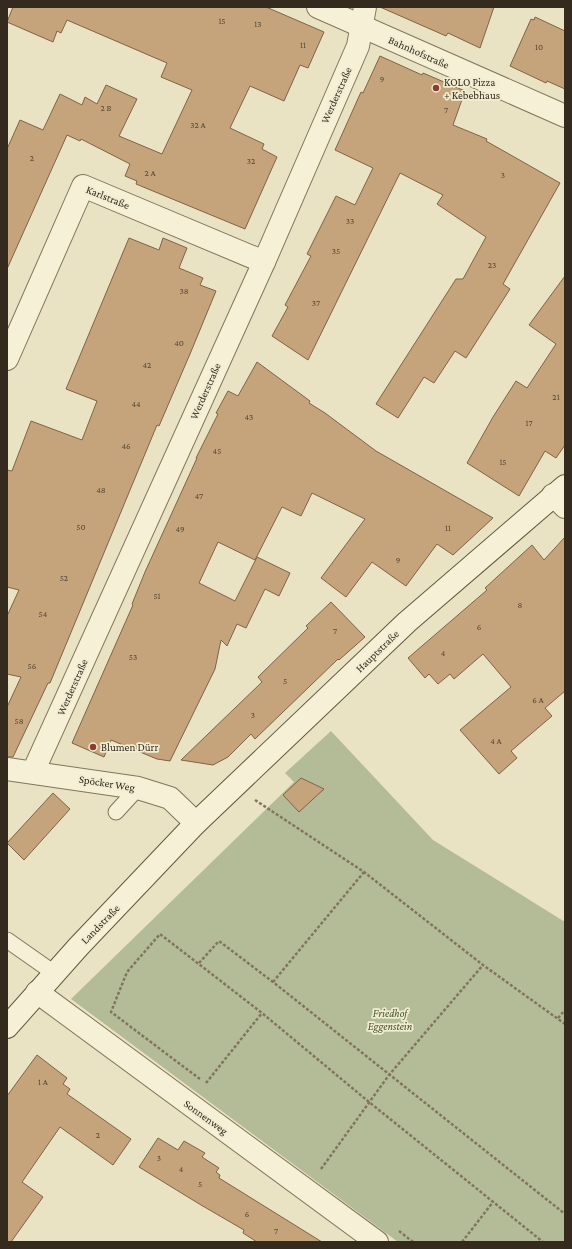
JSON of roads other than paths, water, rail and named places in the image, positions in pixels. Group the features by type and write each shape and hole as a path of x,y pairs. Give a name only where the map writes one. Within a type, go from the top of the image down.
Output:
{"street":[{"name":"Bahnhofstraße","path":"318,7 363,17 565,116"},
{"name":"Werderstraße","path":"33,772 264,262 358,46 363,17"},
{"name":"Karlstraße","path":"7,359 82,186 264,262"},
{"name":"Hauptstraße","path":"196,823 407,622 561,496"},
{"name":"Spöcker Weg","path":"7,769 138,788 170,798 196,823"},
{"name":"Landstraße","path":"7,1027 79,946 196,823"},
{"name":"Sonnenweg","path":"37,992 377,1242"}],"lane":[{"path":"116,812 138,788"},
{"path":"7,940 54,974"}],"place":[{"name":"KOLO Pizza + Kebebhaus","path":"436,88"},
{"name":"Blumen Dürr","path":"93,747"}],"park label":[{"name":"Friedhof Eggenstein","path":"390,1019"}]}
